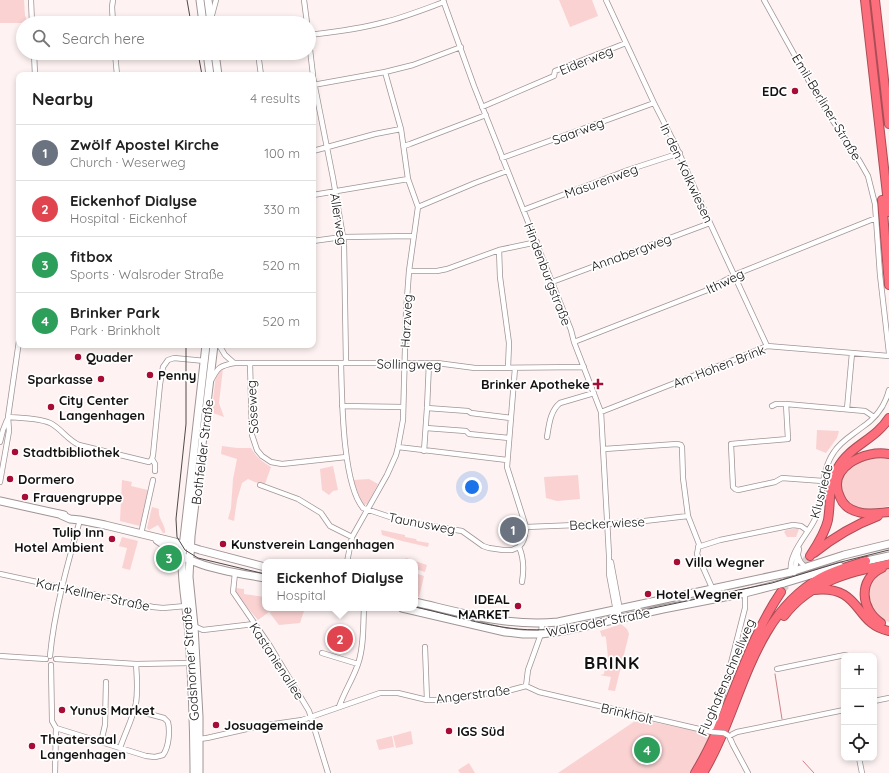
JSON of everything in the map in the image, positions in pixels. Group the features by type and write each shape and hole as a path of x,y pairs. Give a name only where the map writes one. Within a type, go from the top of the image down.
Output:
{"highway":[{"path":"865,0 889,212"},
{"path":"875,0 889,124"},
{"path":"882,151 881,176 889,285"},
{"path":"889,418 875,435 847,455 837,469 830,491 829,511 826,527 810,556 846,530 889,512"},
{"path":"889,454 868,454 850,463 845,467 839,476 837,488 841,500 850,510 864,513 889,512"},
{"path":"760,644 780,613 792,598 803,589 821,577 832,572 866,561"},
{"path":"760,644 767,639 786,613 812,590 841,576 889,564"},
{"path":"889,564 879,569 870,577 864,593 865,604 871,615 880,623 889,625"},
{"path":"812,590 831,589 842,593 854,601 867,620 872,624 889,631"},
{"name":"Flughafenschnellweg","path":"695,773 714,736 753,642 764,619 781,592"},
{"name":"Flughafenschnellweg","path":"703,773 715,750 760,644"}],"main road":[{"path":"200,0 202,16"},
{"path":"208,0 210,16"},
{"path":"208,60 210,72"},
{"path":"216,60 218,72"},
{"name":"Bothfelder Straße","path":"182,556 182,545 206,348"},
{"name":"Bothfelder Straße","path":"189,560 214,348"},
{"path":"0,501 61,515 76,516 80,520 142,534 262,566"},
{"path":"152,537 189,560 235,573 262,578"},
{"name":"Walsroder Straße","path":"418,603 485,619 542,624 563,622 792,572 832,559 889,544"},
{"name":"Godshorner Straße","path":"182,556 191,663 194,718 194,773"},
{"name":"Walsroder Straße","path":"415,611 505,632 541,634 745,593 794,581 830,568 889,556"},
{"name":"Godshorner Straße","path":"189,560 200,739 199,773"}],"street":[{"path":"31,0 32,16"},
{"path":"113,16 112,6 114,0"},
{"path":"212,16 216,0"},
{"path":"304,0 306,16"},
{"name":"In den Kolkwiesen","path":"606,0 654,103 680,153 710,223 767,346"},
{"name":"Emil-Berliner-Straße","path":"764,0 820,101 864,169 873,196 876,218"},
{"path":"316,34 344,31 373,25 402,17 444,1"},
{"name":"Hindenburgstraße","path":"444,1 482,106 571,330 574,342 601,412 604,449 609,578 615,606 618,609 620,619"},
{"name":"Eiderweg","path":"482,106 554,76 555,71 626,43"},
{"path":"316,84 385,72 413,65 461,48"},
{"path":"34,60 35,72"},
{"path":"116,60 117,72"},
{"path":"259,60 261,72"},
{"name":"Allerweg","path":"311,60 313,72"},
{"name":"Harzweg","path":"348,559 352,537 387,475 398,447 401,433 403,407 409,271 418,207 408,179 401,129 385,72"},
{"name":"Allerweg","path":"316,94 335,191 344,251 342,406 346,457 352,482 360,504 367,510"},
{"name":"Saarweg","path":"502,158 654,103"},
{"path":"404,146 486,115"},
{"path":"316,151 375,134 401,129"},
{"name":"Masurenweg","path":"523,210 628,170 680,153"},
{"path":"418,207 507,171"},
{"path":"316,195 408,179"},
{"path":"876,218 880,275 889,353"},
{"name":"Ithweg","path":"574,342 705,291 735,276 876,218"},
{"name":"Annabergweg","path":"552,282 710,223"},
{"path":"316,241 342,237 414,236"},
{"path":"409,271 438,271 447,269 499,250 536,242"},
{"path":"499,250 500,277 508,336 508,368"},
{"name":"Am Hohen Brink","path":"601,412 736,360 767,346 889,356"},
{"path":"0,482 9,431 8,418 18,348"},
{"path":"221,348 225,356 234,363"},
{"path":"847,409 852,354"},
{"path":"155,471 155,464 152,459 163,366 168,360 174,358 213,362"},
{"name":"Sollingweg","path":"211,381 218,368 234,363 429,363 475,368 584,367"},
{"name":"Söseweg","path":"250,363 252,435 257,450 262,456 271,462 282,464 346,457"},
{"path":"424,451 429,363"},
{"path":"515,368 507,460 508,474 526,527 525,537 519,547 524,562 522,582"},
{"name":"Klusriede","path":"794,581 791,564 792,558 808,531 818,508 826,467 837,448 874,417 882,407 889,390"},
{"path":"547,436 551,418 560,403 594,393"},
{"path":"772,406 776,404 786,404 847,409 865,411 874,417"},
{"path":"786,404 788,439 731,444 733,486 738,490 775,482 782,478 823,481"},
{"path":"342,406 403,407"},
{"path":"427,408 468,411 471,413 511,418"},
{"path":"0,442 8,418"},
{"path":"8,418 49,422 58,428 70,440 79,445 146,462 152,459"},
{"path":"426,428 466,431 469,434 509,438"},
{"path":"604,449 677,444 681,445 688,516 699,544 697,554 713,590"},
{"path":"398,447 507,460"},
{"path":"142,534 153,480"},
{"path":"260,485 298,499 321,513 330,526 352,537"},
{"name":"Taunusweg","path":"367,510 402,521 462,531 489,548 512,550 519,547"},
{"name":"Beckerwiese","path":"526,527 644,522 688,516"},
{"path":"55,773 56,728 52,721 51,666 47,664 63,587 80,520"},
{"path":"698,547 720,540 793,525 800,526 808,531"},
{"name":"Klusriede","path":"792,572 801,542"},
{"path":"798,552 799,561 807,567"},
{"name":"Kastanienallee","path":"235,573 233,592 270,646 312,717 328,773"},
{"name":"Karl-Kellner-Straße","path":"0,574 153,607 163,608 186,606"},
{"path":"711,732 720,706 745,608 745,593"},
{"path":"339,707 342,697 358,664 361,649 364,611"},
{"path":"194,626 203,630 254,624"},
{"name":"Angerstraße","path":"200,739 260,726 294,722 375,694 404,694 427,700 441,700 511,690 526,686 528,670 541,634 542,624"},
{"path":"425,647 427,700"},
{"path":"322,654 358,664"},
{"path":"0,656 48,658 54,656 56,659 136,664 191,663"},
{"path":"777,669 841,656"},
{"path":"51,666 55,664 56,659"},
{"path":"120,748 134,710 137,692 136,664"},
{"path":"101,742 105,725 106,682"},
{"name":"Brinkholt","path":"526,686 539,692 711,732 724,733 729,736"},
{"path":"877,700 889,698"},
{"path":"56,728 151,757 166,752 168,722 164,718 134,710"},
{"path":"748,773 732,746 729,736 736,732 841,711"},
{"path":"860,761 862,773"}],"shaded area":[{"path":"0,0 24,0 25,16 16,16 16,23 0,23"},
{"path":"559,0 592,0 598,16 570,27"},
{"path":"223,368 219,403 224,417 213,413 207,431 209,416 212,409 216,374"},
{"path":"817,430 839,431 837,438 826,453 816,449"},
{"path":"222,446 251,448 260,459 271,467 265,484 262,485 248,479 242,483 237,500 234,521 228,519 231,508 233,479 237,459 221,454"},
{"path":"882,457 889,458 889,506 868,510 852,507 847,503 840,490 843,473 861,459"},
{"path":"333,466 338,490 333,491 329,495 322,490 320,469"},
{"path":"578,475 580,499 557,501 546,498 544,477"},
{"path":"369,479 378,484 368,503 365,505 362,503 353,480"},
{"path":"122,480 132,482 131,486 148,490 140,526 120,521"},
{"path":"152,507 159,509 159,515 165,533 163,533 158,525 149,530 147,528"},
{"path":"798,528 796,537 787,537 784,532 786,530"},
{"path":"381,530 405,535 405,537 416,539 417,541 429,543 428,547 382,535"},
{"path":"122,537 138,541 130,570 122,568 127,548 119,546"},
{"path":"418,562 427,565 425,572 418,570"},
{"path":"889,567 889,622 882,620 867,605 866,591 876,573"},
{"path":"418,574 424,576 418,597"},
{"path":"235,588 244,589 244,594 262,597 262,611 304,611 300,623 279,625 269,612 258,620 235,593"},
{"path":"621,624 627,629 629,634 615,691 608,690 611,677 600,675 604,674 605,667 603,662 608,661 608,658 606,638 605,636 602,637 600,631"},
{"path":"638,719 711,734 690,773 558,773"},
{"path":"411,731 413,744 396,748 393,736"},
{"path":"392,736 394,747 379,750 376,740"},
{"path":"469,763 475,773 460,773 458,770"}],"waterway":[{"path":"775,674 782,719"},
{"path":"803,761 814,773"}],"tunnel":[{"path":"781,592 810,556"}],"tram line":[{"path":"187,0 190,16"},
{"path":"199,60 201,72"},
{"path":"186,348 186,424 176,519 177,537 185,550 198,558 262,573"},
{"path":"418,608 501,627 536,630 554,629 772,583 841,562 889,550"}],"place":[{"name":"EDC","path":"795,91"},
{"name":"Quader","path":"78,357"},
{"name":"Penny","path":"150,375"},
{"name":"Sparkasse","path":"101,379"},
{"name":"Brinker Apotheke","path":"598,384"},
{"name":"City Center Langenhagen","path":"51,407"},
{"name":"Stadtbibliothek","path":"15,452"},
{"name":"Dormero","path":"10,479"},
{"name":"Frauengruppe","path":"25,497"},
{"name":"Zwölf Apostel Kirche","path":"513,530"},
{"name":"Tulip Inn Hotel Ambient","path":"112,539"},
{"name":"Kunstverein Langenhagen","path":"223,544"},
{"name":"fitbox","path":"169,558"},
{"name":"Villa Wegner","path":"677,562"},
{"name":"Hotel Wegner","path":"648,594"},
{"name":"IDEAL MARKET","path":"518,606"},
{"name":"Eickenhof Dialyse","path":"340,639"},
{"name":"Yunus Market","path":"62,710"},
{"name":"Josuagemeinde","path":"216,725"},
{"name":"IGS Süd","path":"449,731"},
{"name":"Theatersaal Langenhagen","path":"32,746"},
{"name":"Brinker Park","path":"647,750"}],"district":[{"name":"BRINK","path":"612,663"}]}
